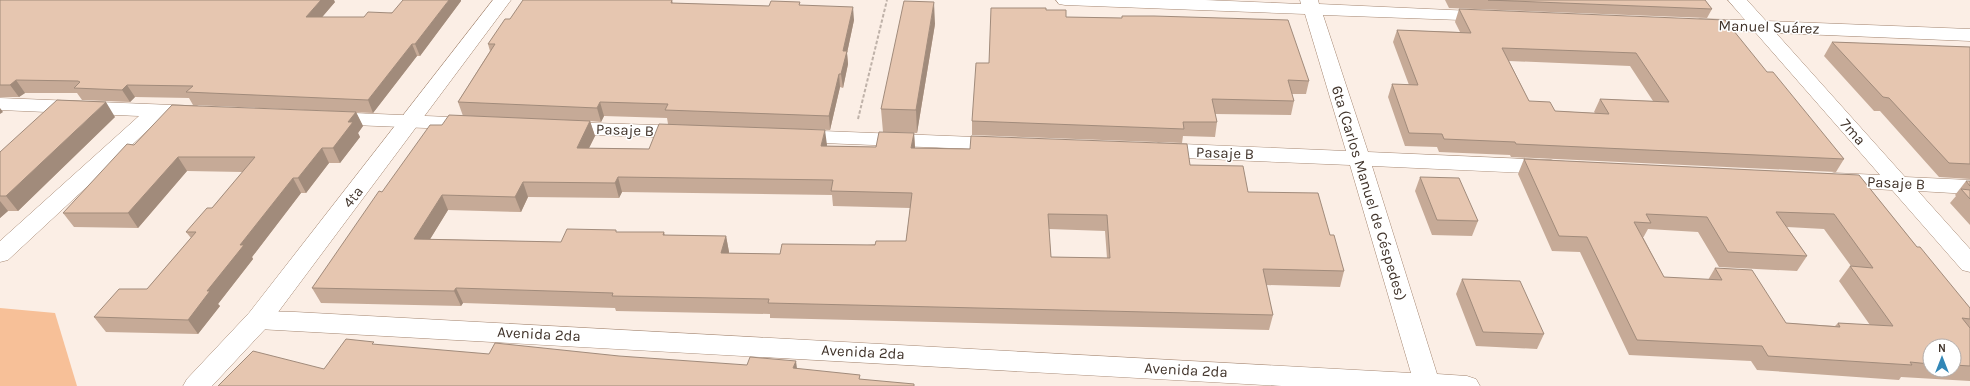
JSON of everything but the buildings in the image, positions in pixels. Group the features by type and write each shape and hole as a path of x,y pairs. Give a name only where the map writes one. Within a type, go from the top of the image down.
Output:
{"street":[{"name":"4ta","path":"196,386 258,320 411,122 502,0"},
{"path":"1065,0 1310,4 1501,16"},
{"name":"7ma","path":"1737,0 1970,264"},
{"name":"6ta (Carlos Manuel de Céspedes)","path":"1310,4 1359,158 1428,385"},
{"name":"Manuel Suárez","path":"1682,24 1970,35"},
{"path":"0,104 212,113"},
{"path":"0,254 157,110"},
{"path":"307,117 495,125"},
{"name":"Pasaje B","path":"543,127 702,133"},
{"path":"782,136 1020,145"},
{"name":"Pasaje B","path":"1138,150 1573,168"},
{"name":"Pasaje B","path":"1818,180 1970,187"},
{"name":"Avenida 2da","path":"258,320 1467,386"}],"path":[{"path":"853,139 887,0"}],"shaded area":[{"path":"0,308 55,313 77,386 0,386"}]}
